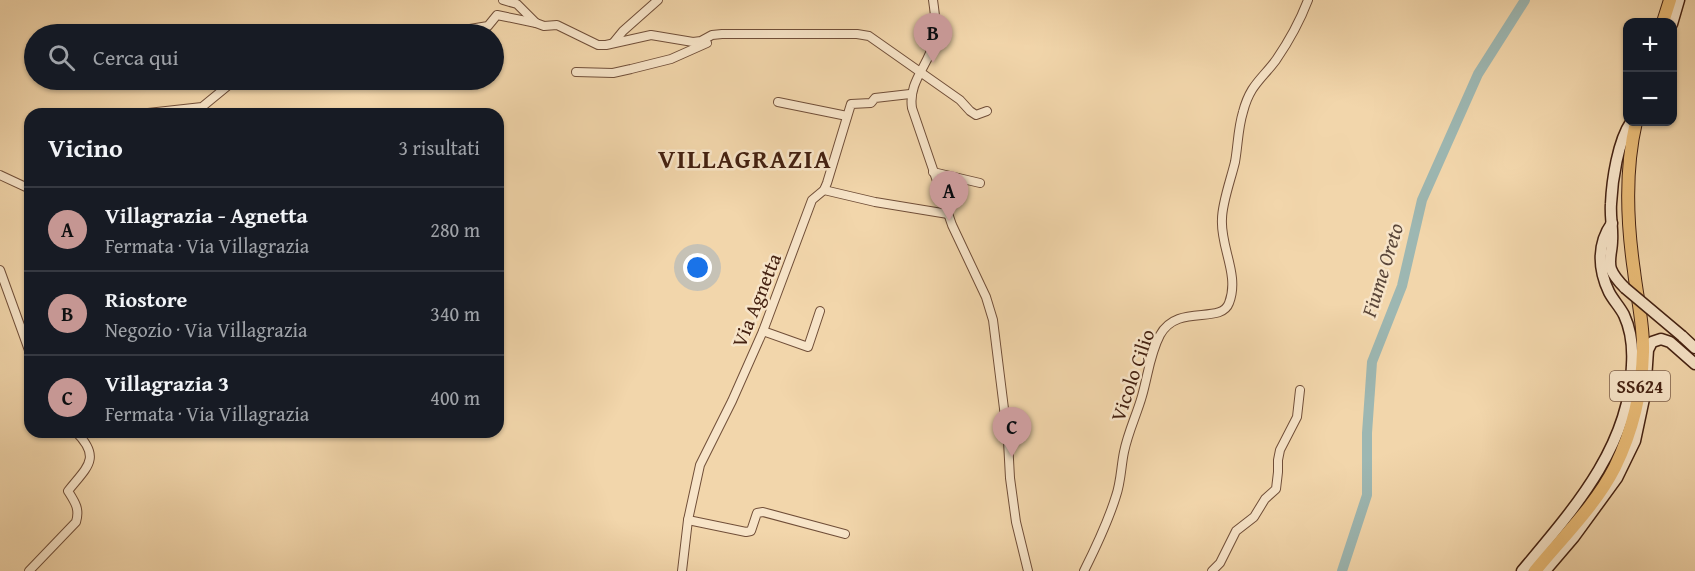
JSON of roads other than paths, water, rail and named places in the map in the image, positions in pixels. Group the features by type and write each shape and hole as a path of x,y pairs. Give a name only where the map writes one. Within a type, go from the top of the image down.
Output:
{"main road":[{"path":"1664,18 1670,0"},
{"path":"1674,18 1679,0"},
{"path":"1629,126 1620,148 1614,180 1611,205 1611,268 1617,280 1625,288 1695,348"},
{"name":"SS624","path":"1535,571 1596,496 1614,469 1634,416 1643,352 1633,268 1630,171 1636,126"},
{"path":"1522,571 1589,488 1610,451 1626,406 1633,363 1631,336 1624,316 1610,292 1601,263 1601,244 1612,223"},
{"path":"1545,571 1606,495 1635,441 1645,394 1648,350 1652,342 1661,339 1670,342 1695,364"}],"street":[{"path":"503,0 517,4 536,23"},
{"path":"613,43 622,31 658,0"},
{"path":"933,0 936,19 934,42 910,94 912,108 948,214 986,297 993,320 1016,522 1028,571"},
{"name":"Vicolo Cilio","path":"1084,571 1117,495 1126,445 1143,394 1151,358 1160,336 1167,324 1174,320 1188,316 1217,314 1228,307 1233,285 1221,222 1238,146 1242,113 1252,86 1287,44 1308,0"},
{"path":"490,24 497,15 544,26 557,26 598,45 651,35 693,42 722,34 857,34 869,36 960,100 976,115 987,111"},
{"path":"576,72 613,73 631,69 680,55 708,43 707,38"},
{"path":"193,108 202,107 223,90"},
{"path":"778,102 847,116 851,104 871,103 875,98 910,94"},
{"name":"Via Agnetta","path":"682,571 688,520 700,465 732,401 762,331 812,200 824,190 847,116"},
{"path":"933,172 980,183"},
{"path":"0,175 24,186"},
{"path":"824,190 875,202 948,214"},
{"path":"0,270 24,336"},
{"path":"762,331 808,347 820,311"},
{"path":"1212,571 1220,563 1236,531 1254,517 1265,499 1276,489 1280,450 1297,417 1300,390"},
{"path":"29,571 76,522 79,514 76,503 68,491 90,461 86,442 82,438"},
{"path":"688,520 746,532 751,531 757,513 764,512 845,534"}],"waterway":[{"name":"Fiume Oreto","path":"1342,571 1367,495 1367,433 1372,362 1402,286 1422,200 1478,74 1525,0"}],"place":[{"name":"Riostore","path":"933,63"},
{"name":"Villagrazia - Agnetta","path":"949,221"},
{"name":"Villagrazia 3","path":"1012,457"}],"district":[{"name":"VILLAGRAZIA","path":"745,158"}]}
